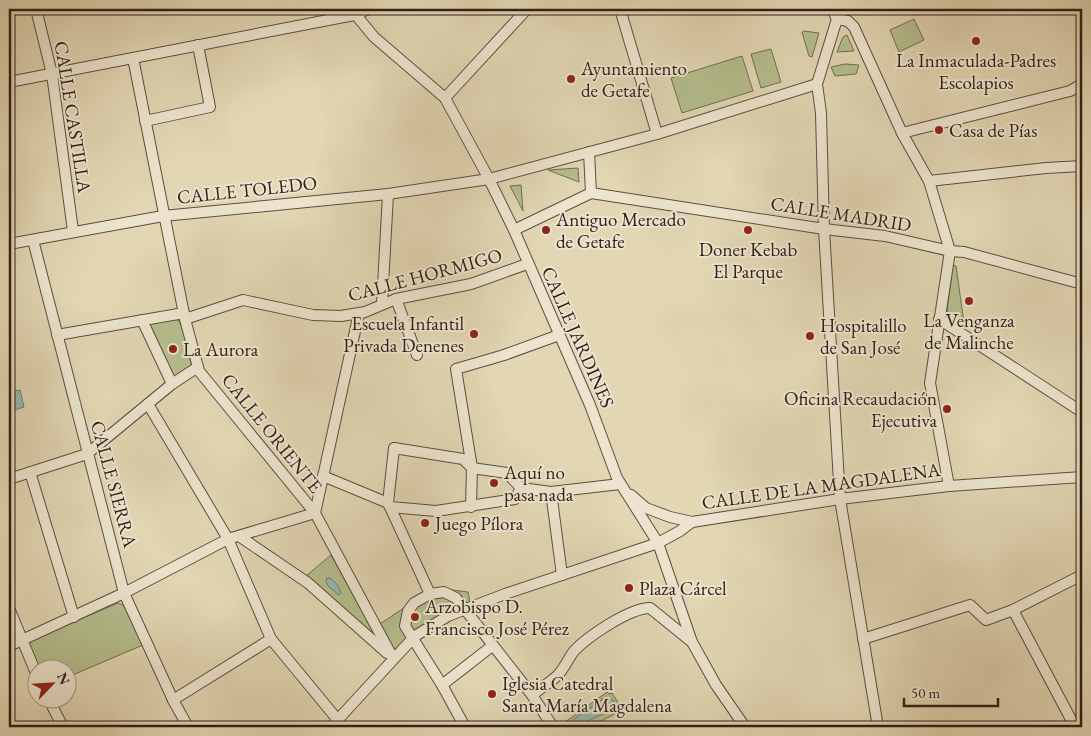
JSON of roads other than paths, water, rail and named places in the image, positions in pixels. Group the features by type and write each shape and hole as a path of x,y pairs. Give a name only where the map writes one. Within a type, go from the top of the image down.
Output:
{"street":[{"name":"CALLE CASTILLA","path":"36,9 52,74 73,231"},
{"path":"9,82 369,9"},
{"path":"352,12 374,38 445,98 527,9"},
{"path":"620,9 657,134"},
{"path":"832,9 837,19 817,84 840,499 878,727"},
{"path":"837,19 848,21 854,27 902,133 929,181 950,250 930,383 948,486"},
{"path":"145,121 210,107 198,45"},
{"name":"CALLE ORIENTE","path":"133,58 184,316 199,371 315,513 393,658"},
{"name":"CALLE TOLEDO","path":"9,244 163,216 388,194 490,179 657,134 817,84"},
{"path":"902,133 1070,91 1082,84"},
{"name":"CALLE JARDINES","path":"445,98 490,179 514,230 590,405 620,484 658,543 692,642"},
{"path":"514,230 591,193 589,152"},
{"path":"929,181 1046,168 1082,166"},
{"name":"CALLE MADRID","path":"591,193 824,229 886,236 964,252 1082,284"},
{"path":"382,304 388,194"},
{"name":"CALLE SIERRA","path":"33,240 124,593 173,700 188,727"},
{"name":"CALLE HORMIGO","path":"57,335 142,320 184,316 243,300 313,315 341,316 359,313 396,299 471,284 528,264"},
{"path":"396,299 417,355"},
{"path":"9,646 124,593 228,539 315,513 359,313"},
{"path":"939,319 1082,412"},
{"path":"142,320 172,384"},
{"path":"471,507 472,468 456,369 504,355 558,335"},
{"path":"9,479 87,454 172,384 198,367"},
{"path":"148,404 228,539 271,639 334,723"},
{"path":"430,594 389,505 394,448 463,459 472,468 507,473 521,488 551,492 620,484"},
{"path":"30,472 74,617"},
{"path":"323,476 389,505 436,511 515,499 521,488"},
{"name":"CALLE DE LA MAGDALENA","path":"334,723 414,637 448,616 658,543 692,522 840,499 948,486 1082,477"},
{"name":"CALLE JARDINES","path":"620,484 646,508 670,517 692,522"},
{"path":"551,492 562,575"},
{"path":"239,536 308,583 393,658"},
{"path":"863,639 970,605 986,620 1013,610 1082,575"},
{"path":"465,727 414,637 405,626 408,611 414,603 430,594 444,592 456,598 463,610 532,695 553,727"},
{"path":"9,608 29,658"},
{"path":"532,695 558,675 575,650 598,632 624,616 650,608 692,642 716,685 745,727"},
{"path":"1013,610 1075,727"},
{"path":"173,700 271,639"},
{"path":"442,685 492,646"},
{"path":"53,708 63,727"}],"water":[{"path":"20,390 24,407 14,410 9,392"},
{"path":"327,578 330,578 337,584 341,593 339,595 328,586"},
{"path":"604,698 613,700 615,704 612,710 574,727 568,727 567,724"}],"place":[{"name":"La Inmaculada-Padres Escolapios","path":"976,41"},
{"name":"Ayuntamiento de Getafe","path":"571,79"},
{"name":"Casa de Pías","path":"939,130"},
{"name":"Antiguo Mercado de Getafe","path":"546,230"},
{"name":"Doner Kebab El Parque","path":"748,230"},
{"name":"La Venganza de Malinche","path":"969,301"},
{"name":"Escuela Infantil Privada Denenes","path":"474,334"},
{"name":"Hospitalillo de San José","path":"810,336"},
{"name":"La Aurora","path":"173,349"},
{"name":"Oficina Recaudación Ejecutiva","path":"947,409"},
{"name":"Aquí no pasa nada","path":"494,483"},
{"name":"Juego Pílora","path":"425,523"},
{"name":"Plaza Cárcel","path":"629,588"},
{"name":"Arzobispo D. Francisco José Pérez","path":"415,617"},
{"name":"Iglesia Catedral Santa María Magdalena","path":"492,694"}]}
